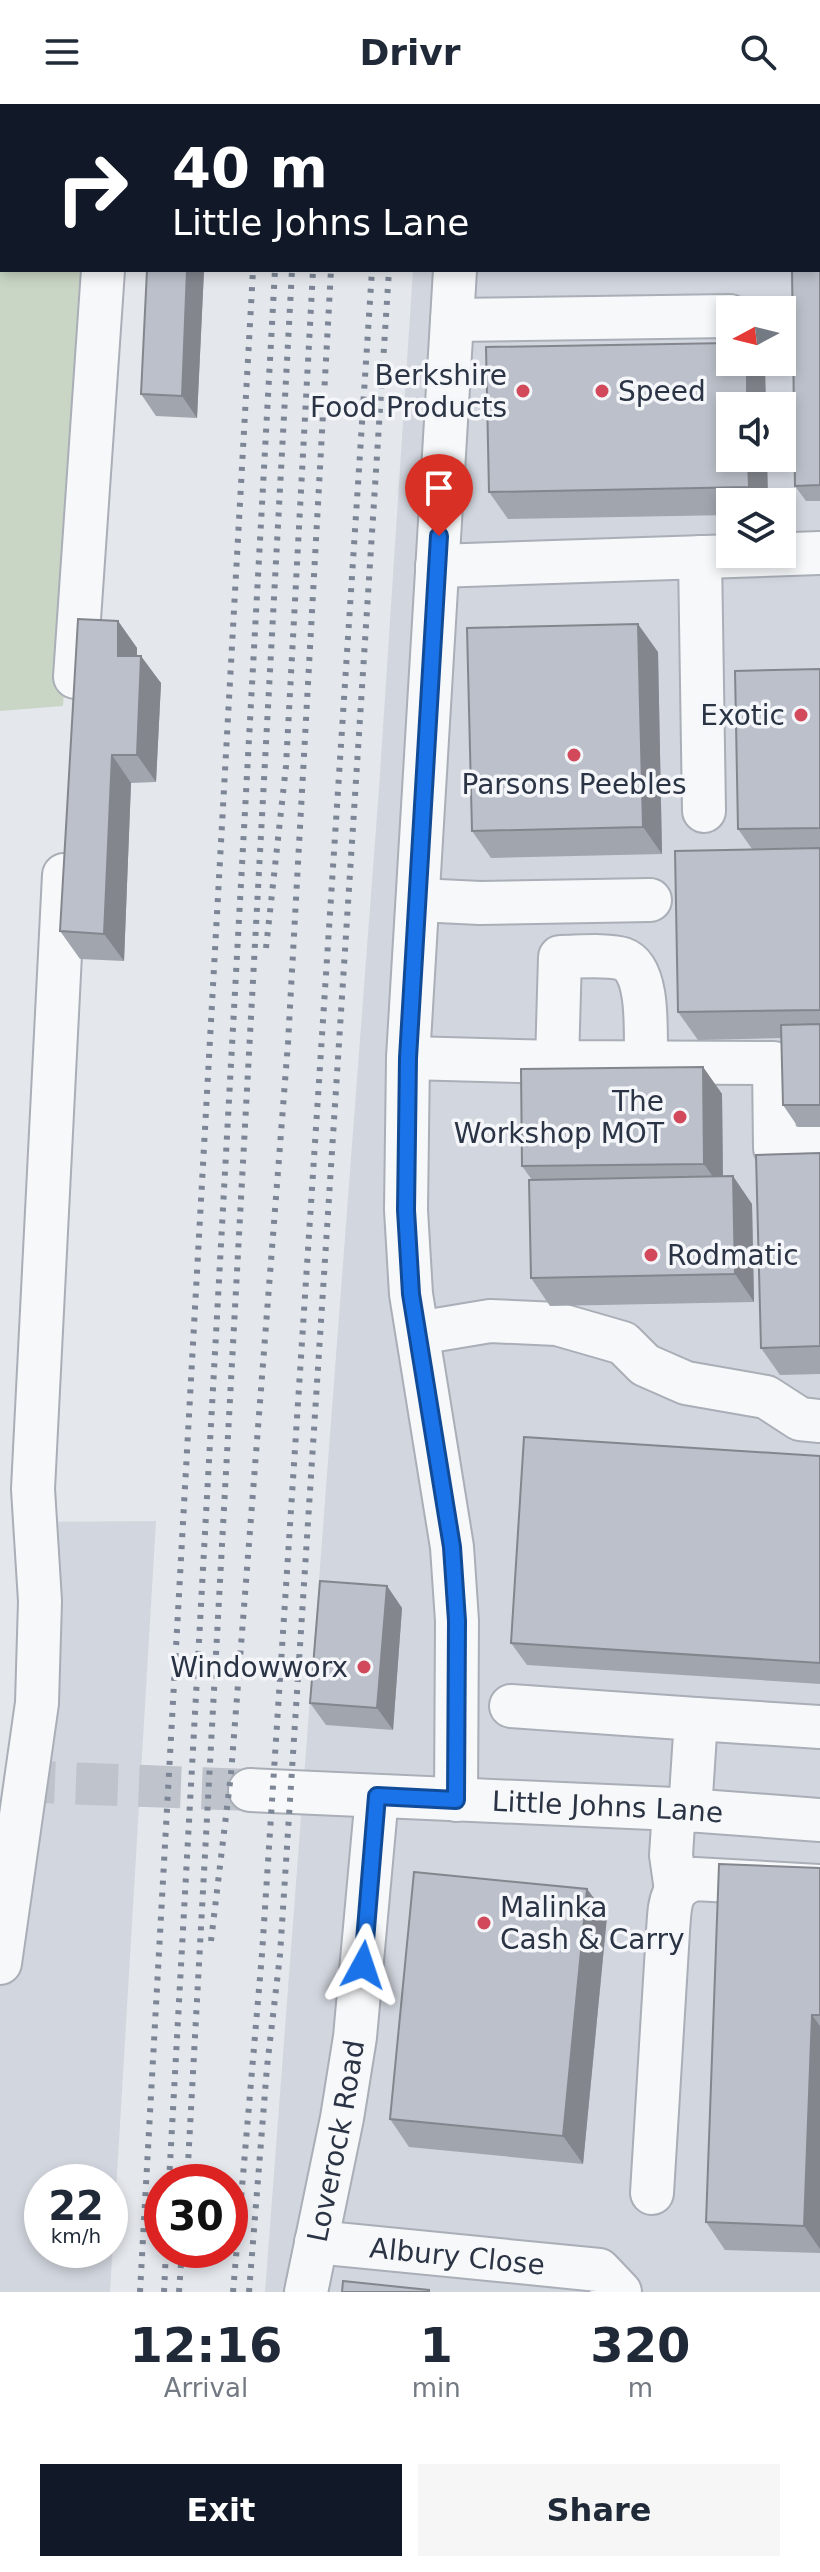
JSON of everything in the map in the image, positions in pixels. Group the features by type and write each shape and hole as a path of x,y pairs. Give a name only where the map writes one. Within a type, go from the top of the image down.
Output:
{"street":[{"path":"72,716 103,272"},
{"path":"455,272 408,1058 407,1223 411,1294 452,1547 457,1621 456,1800"},
{"path":"452,320 716,316"},
{"path":"437,566 820,553"},
{"path":"700,557 704,811"},
{"path":"0,1963 37,1703 40,1601 33,1489 66,843"},
{"path":"418,900 480,903 650,900"},
{"path":"557,1062 560,957 620,958 630,962 643,986 646,1061"},
{"path":"408,1058 774,1063 775,1148 820,1147"},
{"path":"418,1333 490,1321 557,1324 623,1343 645,1365 686,1383 766,1397 800,1419 820,1421"},
{"path":"511,1706 820,1727"},
{"path":"676,1890 671,1855 682,1810 696,1719"},
{"name":"Little Johns Lane","path":"250,1790 682,1810 820,1820"},
{"name":"Loverock Road","path":"306,2292 342,2118 355,2037 377,1796"},
{"path":"652,2193 669,1912 673,1894 682,1883 695,1879 820,1886"},
{"name":"Albury Close","path":"316,2242 502,2275 610,2281"}],"shaded area":[{"path":"413,272 820,272 820,2292 265,2292 379,789"},
{"path":"156,1521 118,2164 24,2164 24,2268 111,2268 110,2292 0,2292 0,1830 12,1751 29,1522"}],"green space":[{"path":"0,272 91,272 63,706 0,711"}],"building":[{"path":"147,272 187,272 182,396 141,394"},
{"path":"792,272 820,272 820,485 795,486 796,296 792,296"},
{"path":"716,343 716,376 747,376 747,392 716,392 716,472 748,472 749,487 489,492 486,347"},
{"path":"78,619 118,621 118,656 141,656 137,755 112,755 104,934 60,931"},
{"name":"Parsons Peebles","path":"638,624 643,827 472,831 467,628"},
{"path":"820,669 820,828 738,829 735,671"},
{"path":"820,848 820,1010 678,1012 675,851"},
{"path":"820,1024 820,1105 783,1105 781,1025"},
{"path":"703,1067 704,1164 522,1166 521,1069"},
{"path":"820,1153 820,1346 761,1348 756,1155"},
{"name":"Rodmatic","path":"733,1176 735,1274 531,1278 529,1180"},
{"path":"524,1437 820,1456 820,1663 511,1643"},
{"name":"Windowworx","path":"320,1581 387,1586 377,1708 310,1703"},
{"path":"719,1864 820,1868 820,2015 812,2015 804,2226 706,2222"},
{"path":"414,1872 587,1889 563,2136 390,2119"},
{"path":"343,2281 429,2290 429,2292 342,2292"}],"tunnel":[{"path":"13,1781 250,1790"}],"railway":[{"path":"140,2292 253,272"},
{"path":"170,2164 275,272"},
{"path":"188,2164 292,272"},
{"path":"266,948 286,766 313,272"},
{"path":"211,1941 231,1774 288,1043 331,272"},
{"path":"233,2292 262,1954 372,272"},
{"path":"249,2292 267,2067 280,1955 389,272"},
{"path":"164,2292 165,2268"},
{"path":"179,2292 181,2268"}],"place":[{"name":"Berkshire Food Products","path":"523,391"},
{"name":"Speed","path":"602,391"},
{"name":"Exotic","path":"801,715"},
{"name":"Parsons Peebles","path":"574,755"},
{"name":"The Workshop MOT","path":"680,1117"},
{"name":"Rodmatic","path":"651,1255"},
{"name":"Windowworx","path":"364,1667"},
{"name":"Malinka Cash & Carry","path":"484,1923"}],"route":[{"path":"363,1965 377,1796 456,1800 457,1621 452,1547 411,1294 406,1210 408,1058 439,536"}]}
